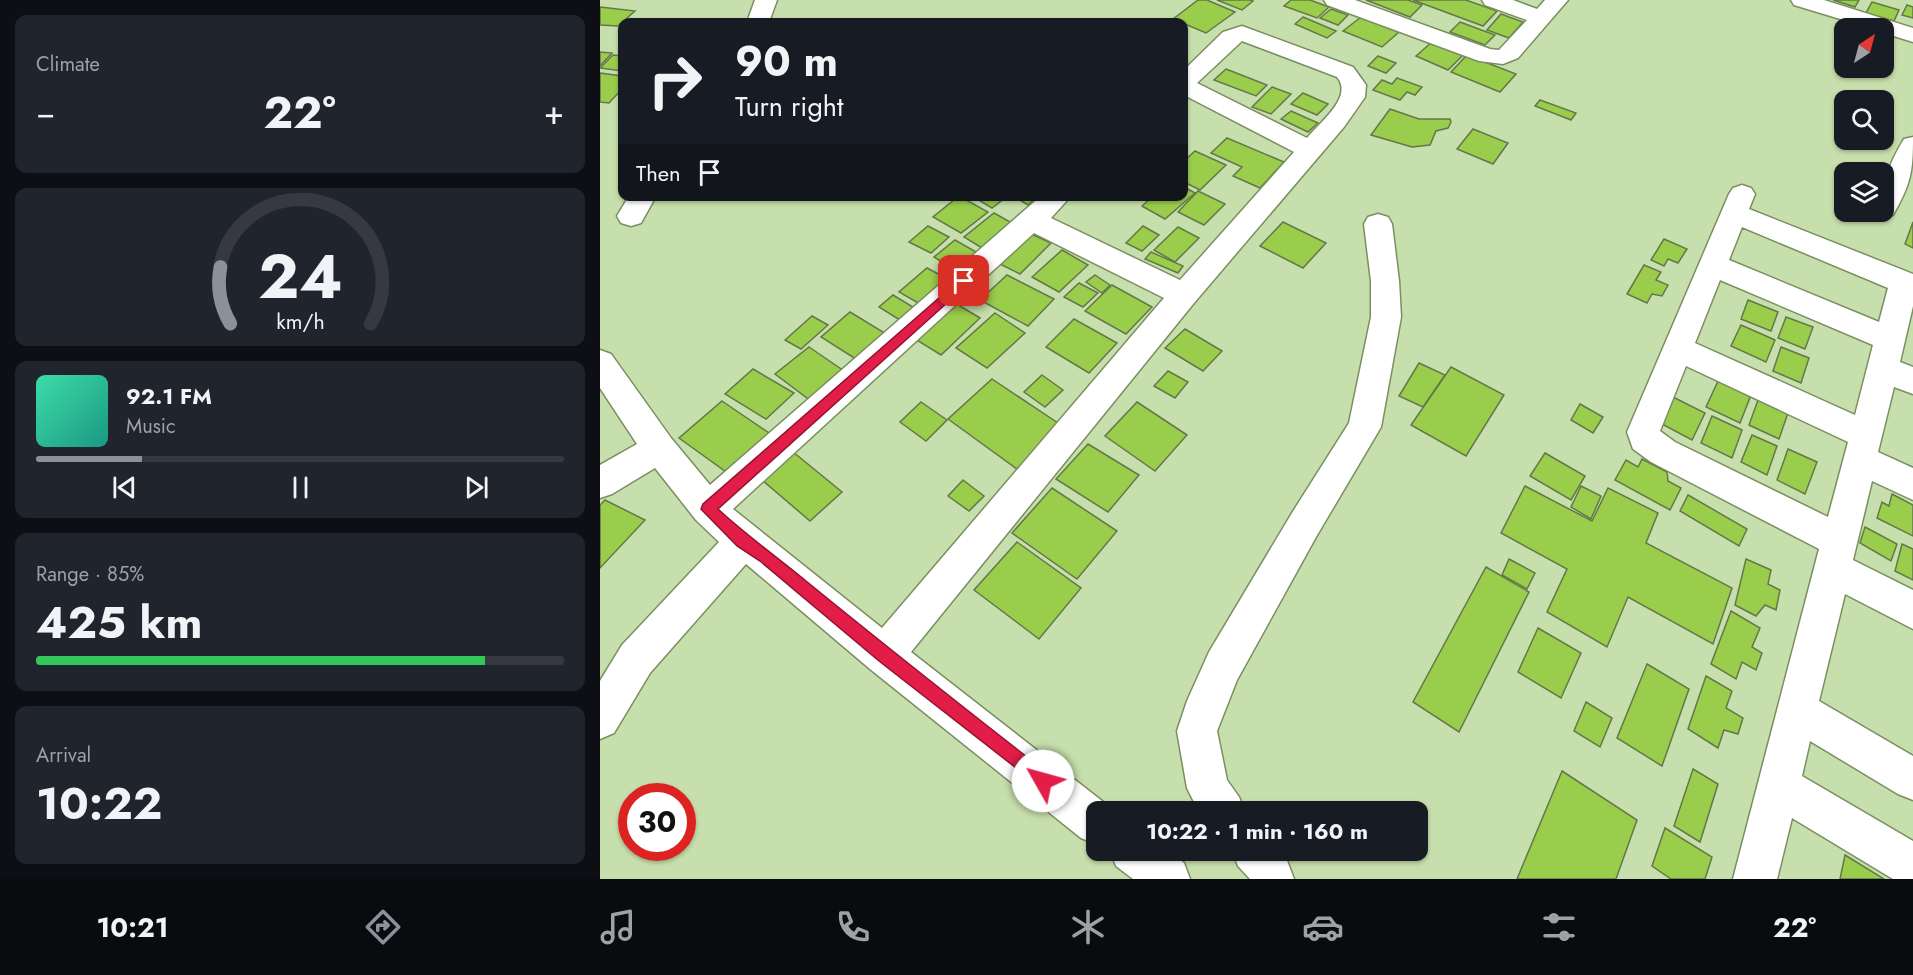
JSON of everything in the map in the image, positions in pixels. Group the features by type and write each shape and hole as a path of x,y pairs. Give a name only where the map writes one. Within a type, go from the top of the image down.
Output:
{"street":[{"path":"759,18 766,0"},
{"path":"1335,0 1487,56 1497,57 1510,53 1557,0"},
{"path":"1492,0 1541,18"},
{"path":"1802,0 1913,35"},
{"path":"884,655 1184,295 1354,96 1353,80 1345,72 1242,33 1231,37 1188,78"},
{"path":"1188,88 1309,149"},
{"path":"1894,196 1913,145"},
{"path":"708,509 1053,201"},
{"path":"1755,879 1836,554 1863,447 1895,363 1908,284 1738,204 1644,424 1645,439 1663,452 1836,554 1913,610"},
{"path":"1032,220 1184,295"},
{"path":"1217,801 1208,788 1197,730 1207,701 1223,666 1304,525 1365,427 1386,317 1385,281 1378,224"},
{"path":"1712,265 1895,363"},
{"path":"1676,348 1863,447 1913,485"},
{"path":"600,363 659,448 708,509 743,541 1086,815"},
{"path":"600,483 659,448"},
{"path":"600,718 636,659 743,541"},
{"path":"1797,711 1913,779"},
{"path":"1778,786 1913,866"},
{"path":"1146,861 1168,879"},
{"path":"1263,861 1272,879"}],"building":[{"path":"1198,0 1207,0 1235,12 1206,33 1188,25 1188,18 1174,18"},
{"path":"1217,0 1250,0 1253,1 1242,10"},
{"path":"1291,0 1310,0 1329,7 1317,18 1284,6"},
{"path":"1366,0 1408,0 1422,5 1410,17"},
{"path":"1413,0 1466,0 1497,11 1483,26"},
{"path":"1833,0 1859,0 1855,7"},
{"path":"1872,2 1899,10 1894,21 1894,18 1884,18 1866,13"},
{"path":"1907,5 1913,7 1913,18 1902,15"},
{"path":"600,7 635,11 627,18 618,18 618,26 600,25"},
{"path":"1331,9 1348,15 1338,25 1320,18"},
{"path":"1501,14 1523,22 1509,38 1487,30"},
{"path":"1303,17 1336,31 1327,38 1295,24"},
{"path":"1361,17 1399,32 1382,47 1343,31"},
{"path":"1460,22 1495,35 1485,45 1450,32"},
{"path":"1433,41 1464,54 1448,70 1416,56"},
{"path":"600,52 612,53 600,66"},
{"path":"613,55 618,56 618,70 600,68"},
{"path":"1467,55 1516,74 1500,92 1451,72"},
{"path":"1378,56 1396,63 1386,73 1368,66"},
{"path":"1226,69 1267,85 1256,96 1214,80"},
{"path":"600,73 618,75 618,93 609,103 600,102"},
{"path":"1397,78 1422,87 1415,95 1407,92 1400,100 1373,90 1382,80 1392,84"},
{"path":"1272,87 1291,94 1271,114 1252,107"},
{"path":"1303,93 1328,104 1317,115 1291,104"},
{"path":"1540,100 1576,113 1571,120 1535,106"},
{"path":"1390,109 1419,119 1450,119 1451,122 1448,128 1436,131 1430,145 1412,147 1371,135"},
{"path":"1291,111 1318,123 1308,132 1281,119"},
{"path":"1473,129 1508,143 1493,164 1457,149"},
{"path":"1227,138 1284,162 1260,188 1233,176 1242,167 1211,153"},
{"path":"1195,151 1226,165 1200,190 1188,184 1188,157"},
{"path":"1188,189 1195,193 1188,199"},
{"path":"1198,191 1225,204 1204,225 1178,212"},
{"path":"953,201 968,201 988,212 961,233 933,217"},
{"path":"980,201 1001,201 992,208"},
{"path":"1148,201 1186,201 1165,219 1142,206"},
{"path":"994,213 1012,223 982,248 964,237"},
{"path":"1283,222 1326,243 1303,268 1260,246"},
{"path":"1913,222 1913,248 1905,244"},
{"path":"928,226 949,237 931,253 909,242"},
{"path":"1143,226 1159,235 1142,251 1126,243"},
{"path":"1178,227 1199,238 1175,262 1154,250"},
{"path":"1031,234 1051,243 1020,274 1000,264"},
{"path":"1664,239 1687,249 1678,263 1668,259 1664,266 1651,260"},
{"path":"955,240 978,253 956,271 934,257"},
{"path":"1062,250 1088,265 1059,292 1032,277"},
{"path":"1151,252 1183,266 1178,273 1145,259"},
{"path":"1644,265 1661,272 1656,280 1668,285 1662,296 1652,294 1647,303 1627,294"},
{"path":"927,268 948,279 920,304 899,292"},
{"path":"1007,275 1054,299 1028,326 980,300"},
{"path":"1095,275 1110,285 1102,293 1086,282"},
{"path":"1079,283 1098,293 1083,307 1064,297"},
{"path":"1112,285 1152,307 1126,334 1085,311"},
{"path":"893,295 918,310 903,322 879,307"},
{"path":"1748,300 1778,312 1771,331 1741,319"},
{"path":"955,303 980,318 941,355 915,339"},
{"path":"850,312 888,335 859,361 821,337"},
{"path":"995,313 1025,333 987,368 956,348"},
{"path":"812,316 828,325 801,349 785,340"},
{"path":"1786,317 1813,327 1805,349 1778,338"},
{"path":"1074,319 1117,343 1089,373 1046,347"},
{"path":"1741,325 1775,340 1766,362 1731,346"},
{"path":"1185,329 1222,351 1203,371 1165,348"},
{"path":"809,347 850,375 815,404 775,374"},
{"path":"1781,347 1809,358 1801,383 1773,371"},
{"path":"1419,363 1445,375 1423,407 1399,396"},
{"path":"1451,367 1504,395 1466,456 1411,425"},
{"path":"753,369 794,393 766,419 725,394"},
{"path":"1168,371 1188,382 1175,398 1154,386"},
{"path":"1042,375 1063,390 1045,407 1024,392"},
{"path":"992,379 1061,425 1017,469 948,419"},
{"path":"1719,379 1751,395 1740,423 1706,407"},
{"path":"1673,397 1705,413 1692,440 1660,423"},
{"path":"1758,400 1788,413 1779,439 1749,425"},
{"path":"722,401 772,435 729,474 679,438"},
{"path":"921,402 947,420 926,441 900,422"},
{"path":"1137,402 1187,435 1155,471 1105,436"},
{"path":"1580,404 1603,417 1593,433 1571,420"},
{"path":"1712,416 1742,430 1732,458 1701,443"},
{"path":"1752,435 1777,446 1767,475 1741,462"},
{"path":"1088,444 1139,475 1108,512 1056,479"},
{"path":"787,447 842,492 810,521 755,474"},
{"path":"1788,449 1817,462 1805,494 1777,480"},
{"path":"1545,453 1585,476 1571,500 1530,476"},
{"path":"1642,459 1667,472 1668,481 1681,488 1670,510 1615,480 1626,460 1638,467"},
{"path":"963,480 984,496 969,511 948,496"},
{"path":"1525,486 1592,521 1608,488 1658,513 1646,543 1732,588 1713,644 1628,597 1607,647 1547,612 1567,569 1501,533"},
{"path":"1581,486 1601,496 1591,519 1571,507"},
{"path":"1052,488 1117,531 1077,579 1012,533"},
{"path":"1892,494 1913,505 1913,536 1877,518 1882,502 1889,506"},
{"path":"1688,495 1747,529 1739,546 1680,511"},
{"path":"605,500 645,520 600,568 600,505"},
{"path":"1865,527 1897,544 1891,561 1860,543"},
{"path":"1017,542 1081,588 1039,639 974,590"},
{"path":"1902,544 1913,549 1913,580 1895,571"},
{"path":"1509,559 1535,573 1527,589 1502,575"},
{"path":"1746,559 1771,570 1768,584 1780,590 1776,610 1765,605 1756,616 1735,605"},
{"path":"1486,567 1529,592 1459,732 1413,702"},
{"path":"1731,611 1760,628 1752,647 1762,653 1756,670 1742,662 1736,679 1711,664"},
{"path":"1538,628 1581,653 1561,698 1518,672"},
{"path":"1647,664 1689,689 1662,766 1617,738"},
{"path":"1706,676 1732,691 1726,708 1743,718 1738,734 1724,730 1718,748 1688,729"},
{"path":"1586,702 1612,718 1600,747 1574,731"},
{"path":"1693,769 1718,784 1700,842 1674,826"},
{"path":"1562,771 1637,820 1616,879 1517,879"},
{"path":"1665,828 1712,857 1705,879 1671,879 1652,866"},
{"path":"1845,855 1884,879 1840,879"}],"route":[{"path":"964,281 708,509 743,541 765,556 884,655 1043,781"}]}
